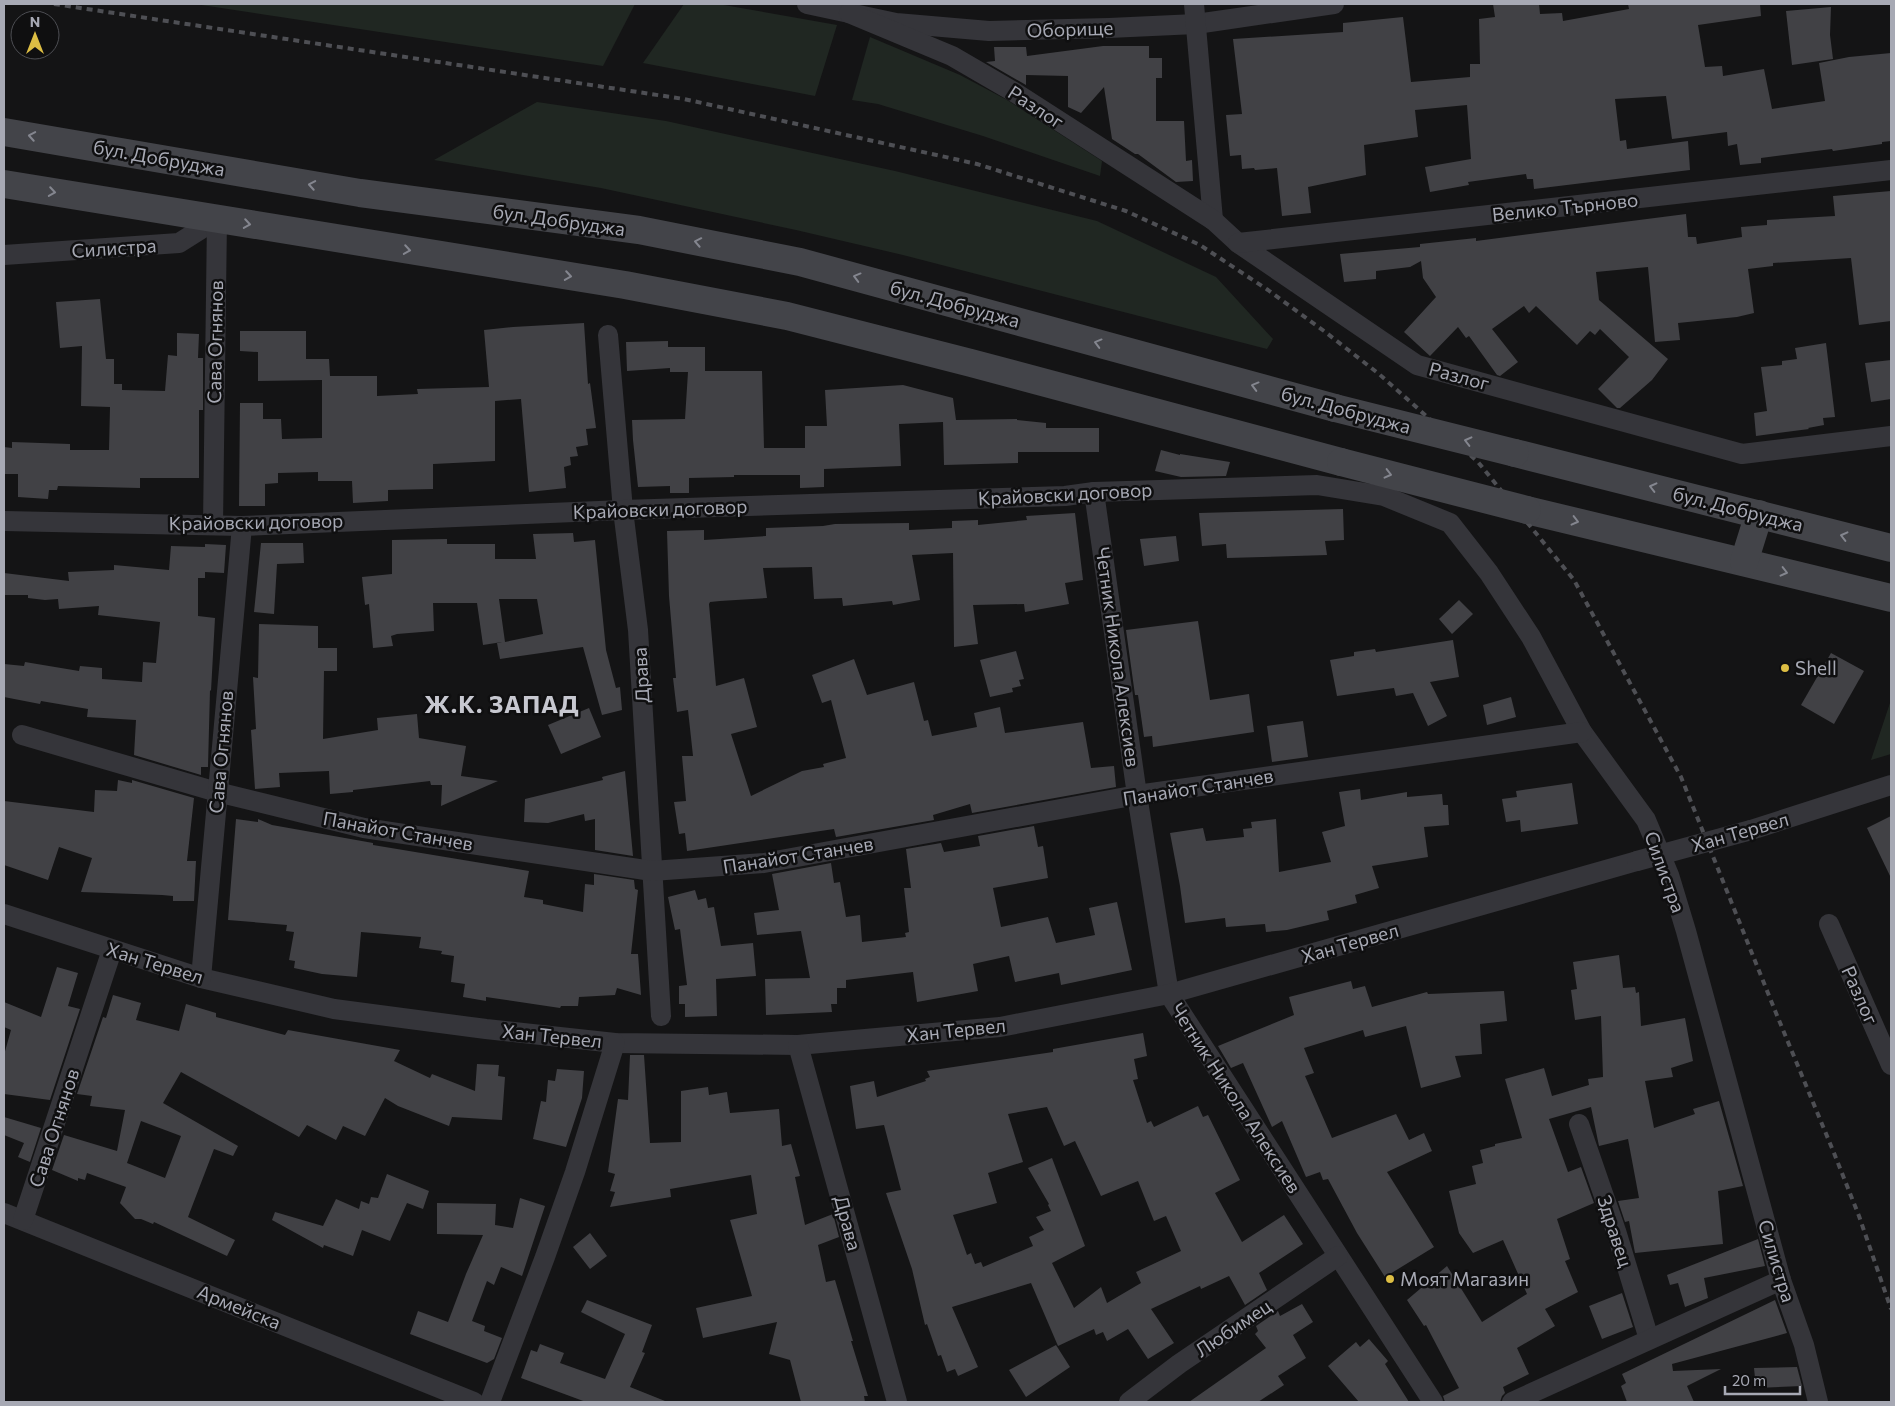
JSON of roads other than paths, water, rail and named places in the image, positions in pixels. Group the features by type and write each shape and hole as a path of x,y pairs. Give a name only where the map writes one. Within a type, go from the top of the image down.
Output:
{"main road":[{"name":"бул. Добруджа","path":"4,132 360,193 638,230 800,262 1335,408 1891,548"},
{"path":"4,184 626,285 786,316 1527,510 1891,598"},
{"path":"1744,562 1759,514"}],"street":[{"name":"Оборище","path":"807,4 896,23 989,31 1100,29 1196,24 1334,4"},
{"path":"1194,4 1212,220"},
{"name":"Разлог","path":"849,13 952,56 1006,87 1212,220 1238,243 1417,364 1742,454 1891,436"},
{"name":"Велико Търново","path":"1238,243 1891,170"},
{"name":"Силистра","path":"4,255 179,243 217,219"},
{"name":"Сава Огнянов","path":"213,525 217,219"},
{"name":"Драва","path":"608,335 623,510 638,630 661,1016"},
{"name":"Силистра","path":"1317,486 1384,496 1450,524 1489,573 1531,637 1582,732 1646,820 1669,875 1686,931 1781,1280 1804,1345 1818,1402"},
{"name":"Крайовски договор","path":"4,521 242,526 623,510 1055,496 1094,492 1317,486"},
{"name":"Четник Никола Алексиев","path":"1094,492 1137,795 1169,994 1433,1402"},
{"name":"Сава Огнянов","path":"201,978 242,526"},
{"name":"Панайот Станчев","path":"22,735 217,792 364,828 652,871 764,863 1137,795 1582,732"},
{"name":"Хан Тервел","path":"4,914 201,978 334,1009 486,1029 615,1043 798,1045 1000,1027 1169,994 1751,830 1891,784"},
{"name":"Разлог","path":"1829,924 1891,1065"},
{"name":"Сава Огнянов","path":"23,1220 112,950"},
{"path":"490,1402 546,1257 578,1163 615,1043"},
{"name":"Драва","path":"798,1045 897,1402"},
{"name":"Здравец","path":"1579,1124 1616,1231 1649,1339"},
{"name":"Армейска","path":"4,1213 474,1402"},
{"name":"Любимец","path":"1129,1402 1180,1364 1338,1256"},
{"path":"1512,1402 1781,1280"}],"railway":[{"path":"54,4 684,99 977,164 1126,211 1200,245 1268,290 1379,374 1478,462 1574,580 1681,777 1859,1216 1891,1309"}],"place":[{"name":"Shell","path":"1785,668"},
{"name":"Моят Магазин","path":"1390,1279"}],"district":[{"name":"Ж.К. ЗАПАД","path":"502,705"}]}
